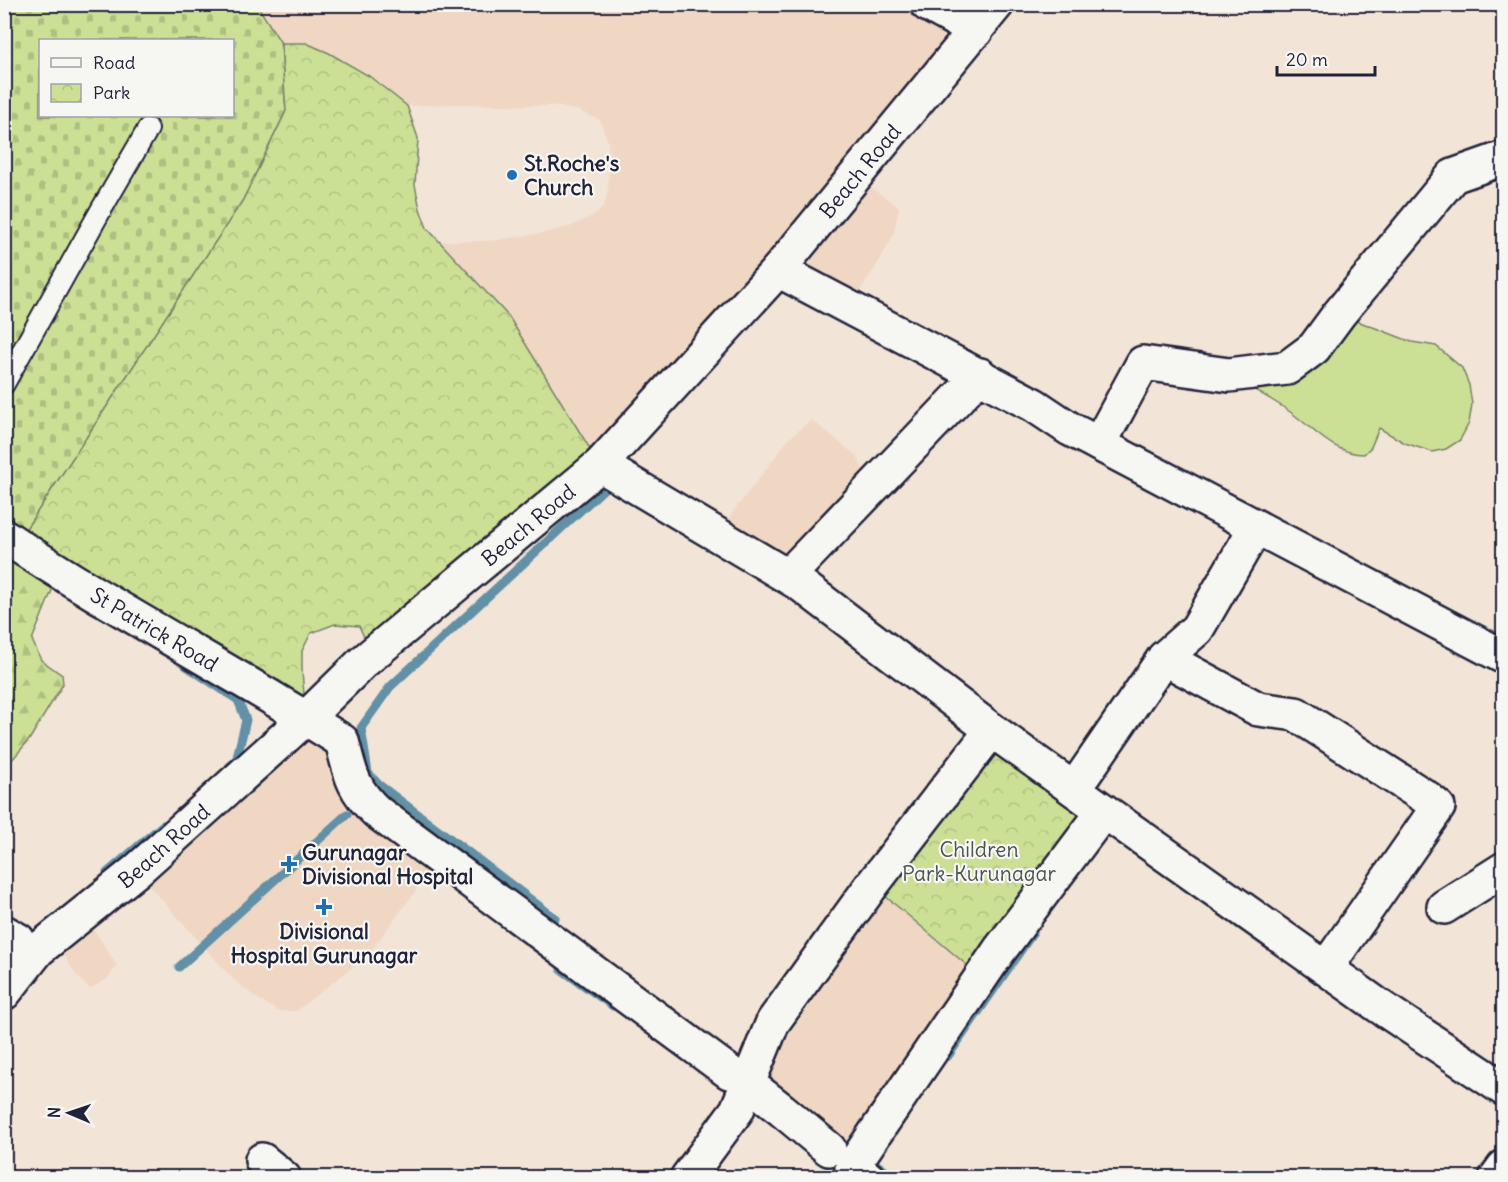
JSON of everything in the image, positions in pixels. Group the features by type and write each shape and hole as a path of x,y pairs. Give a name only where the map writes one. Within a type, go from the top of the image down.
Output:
{"street":[{"path":"927,4 976,32"},
{"name":"Beach Road","path":"4,993 38,951 136,871 306,718 362,663 600,465 778,270 997,4"},
{"path":"1099,444 1143,363 1229,375 1287,368 1314,348 1339,314 1453,176 1503,158"},
{"path":"778,270 980,375 1034,405 1070,429 1503,657"},
{"path":"788,576 980,375"},
{"path":"600,465 788,576 989,728 1104,811 1378,1006 1503,1089"},
{"path":"1074,789 1164,658 1197,629 1256,527"},
{"name":"St Patrick Road","path":"8,546 59,573 342,741 354,784 365,801 376,812 740,1078 829,1149"},
{"path":"1164,658 1258,709 1296,714 1438,807 1326,968"},
{"path":"687,1178 737,1110 740,1078 773,1022 872,885 988,735 989,728"},
{"path":"868,1178 852,1167 999,951 1104,811"},
{"path":"1444,907 1503,869"},
{"path":"1496,1178 1503,1167"}],"lane":[{"path":"4,384 148,129"}],"shaded area":[{"name":"St.Roche's Church","path":"927,4 976,31 856,177 899,207 893,236 849,307 778,270 600,465 509,317 440,241 490,241 544,233 572,226 598,213 604,205 608,191 609,165 608,142 600,120 579,111 556,106 456,104 407,106 369,76 306,43 281,43 257,5"},
{"path":"811,420 857,456 869,483 788,576 716,534 789,439"},
{"name":"Gurunagar Divisional Hospital","path":"306,718 354,784 439,857 367,956 296,1011 278,1011 256,998 233,979 136,871"},
{"path":"872,885 981,977 852,1167 749,1084"},
{"path":"84,914 117,966 107,979 90,989 76,975 59,947"}],"green space":[{"path":"4,5 257,5 281,43 286,111 243,200 16,544 4,536"},
{"path":"281,43 306,43 329,53 369,76 407,106 418,138 415,185 427,228 509,317 600,465 366,641 359,626 335,624 311,633 302,651 306,718 16,544 243,200 286,111"},
{"path":"1339,314 1412,342 1436,346 1462,368 1469,385 1472,404 1469,423 1460,440 1446,449 1432,452 1405,443 1379,428 1371,447 1364,454 1353,453 1334,446 1269,398 1229,375 1287,368"},
{"path":"16,544 59,573 32,640 41,660 62,675 63,684 29,740 5,768 4,557"},
{"name":"Children Park-Kurunagar","path":"988,735 1104,811 981,977 872,885"}],"waterway":[{"path":"555,918 378,784 368,773 361,728 390,687 610,483 615,486"},
{"path":"185,665 238,700 246,720 236,761 229,767"},
{"path":"179,967 347,814"},
{"path":"107,873 163,825"},
{"path":"948,1056 1032,934"},
{"path":"561,969 613,1006"},
{"path":"870,1160 895,1178"}],"place":[{"name":"St.Roche's Church","path":"512,175"},
{"name":"Gurunagar Divisional Hospital","path":"289,864"},
{"name":"Divisional Hospital Gurunagar","path":"324,907"}]}
